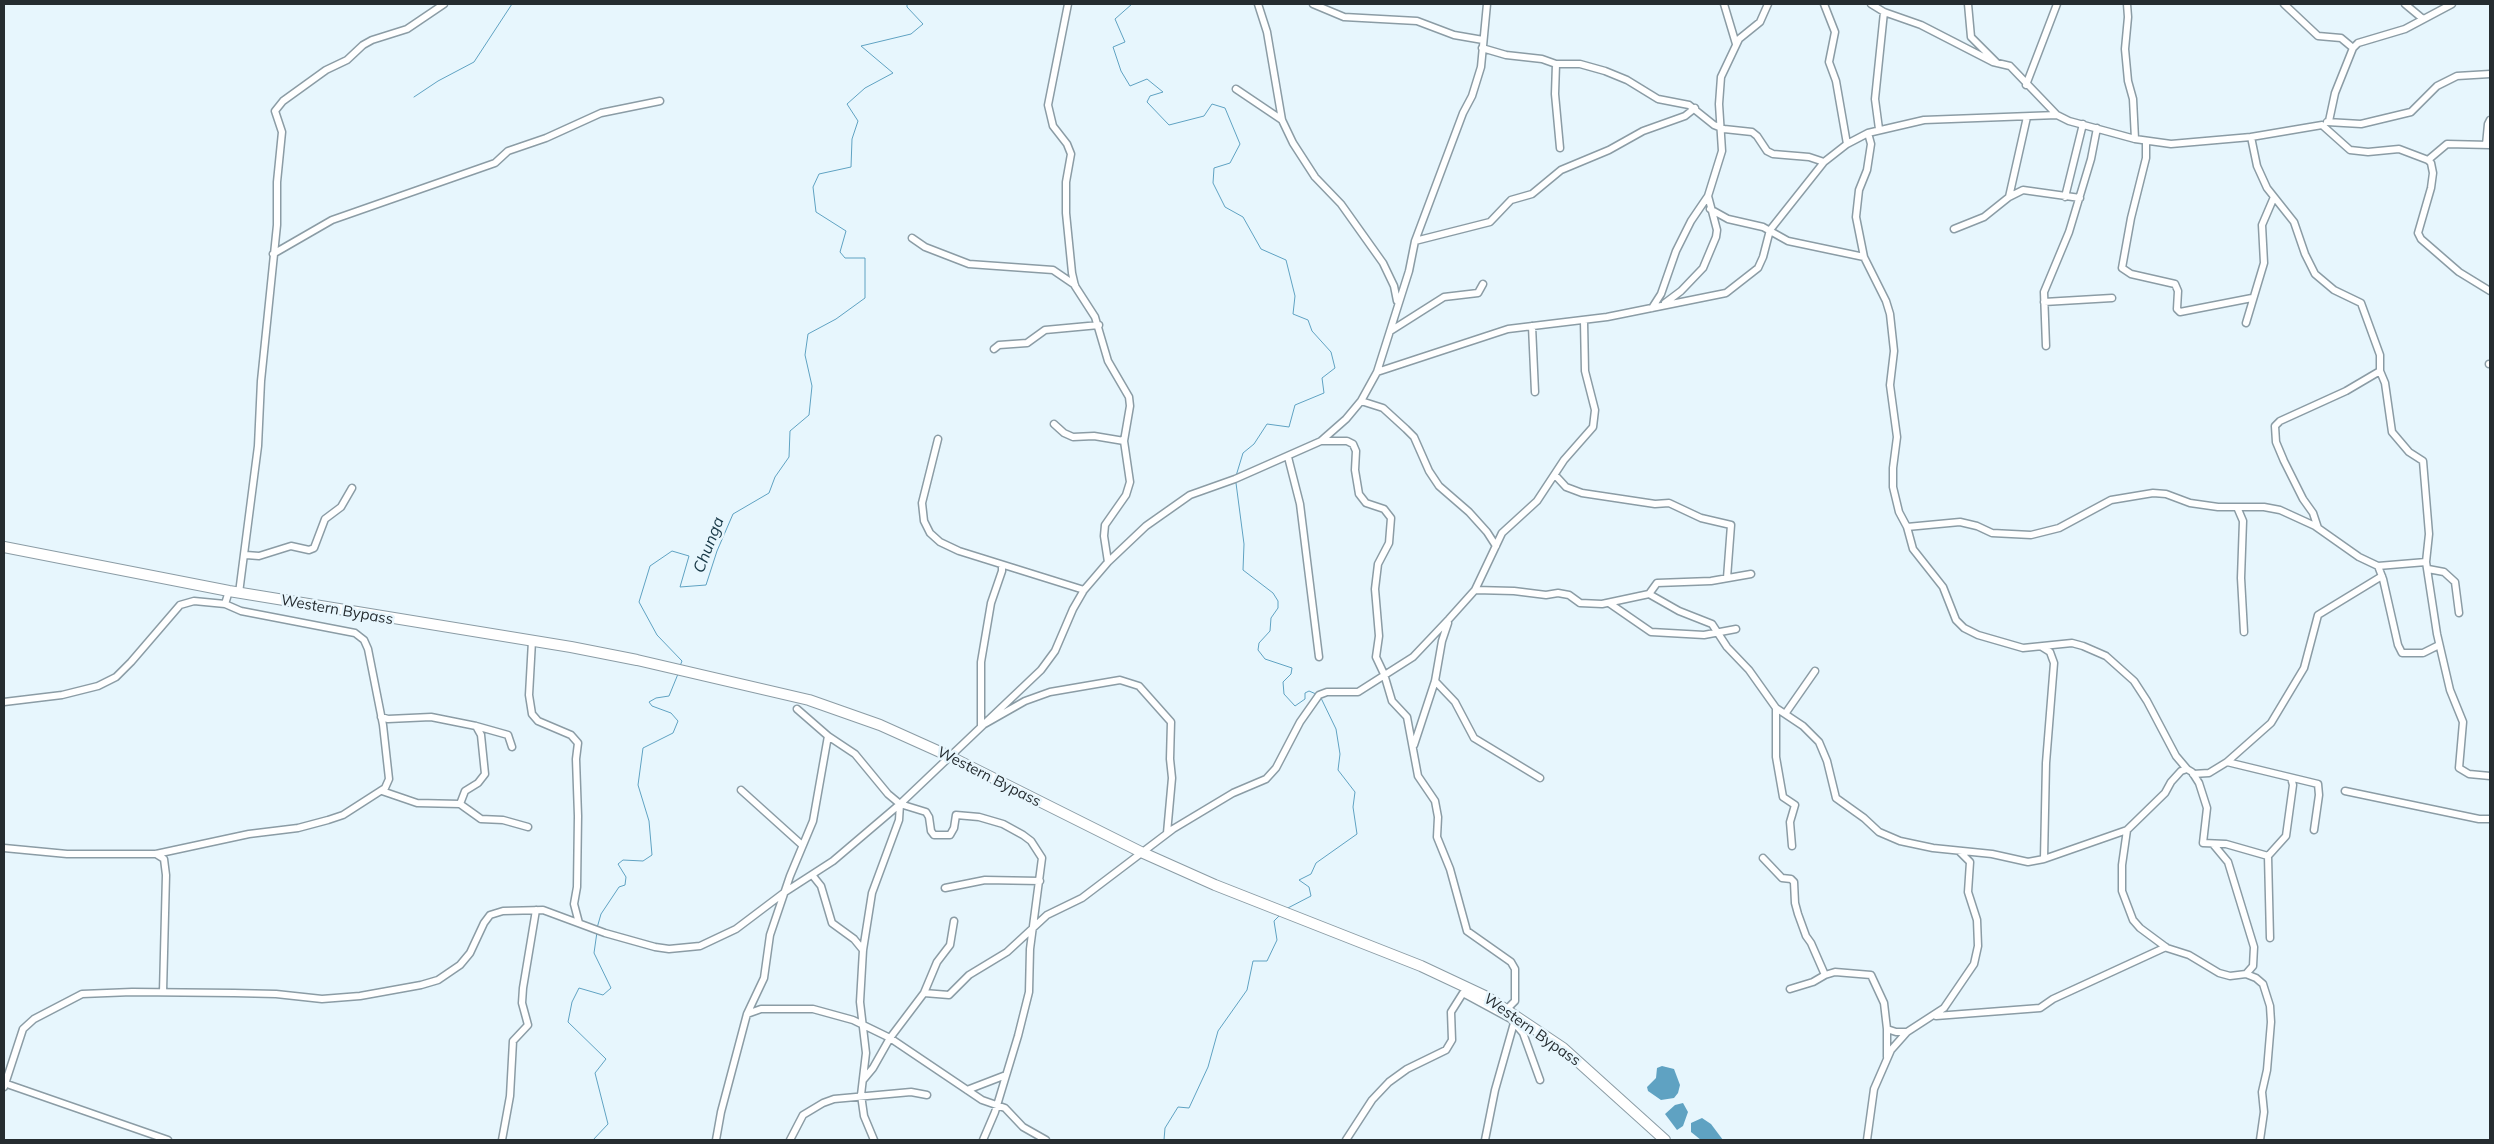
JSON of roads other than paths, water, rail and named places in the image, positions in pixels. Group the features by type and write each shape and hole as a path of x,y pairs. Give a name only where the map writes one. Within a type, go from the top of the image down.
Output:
{"main road":[{"name":"Western Bypass","path":"4,547 234,592 532,641 670,667 809,700 880,725 949,756 1142,852 1276,910 1421,966 1487,997 1563,1048 1665,1140"}],"street":[{"path":"225,604 234,592 246,555 258,446 261,382 277,225 277,182 282,137 275,116 277,107 326,70 347,60 363,45 372,40 407,29 444,4"},
{"path":"1068,4 1048,105 1053,126 1067,144 1071,154 1066,182 1066,213 1076,286"},
{"path":"1258,4 1267,32 1282,120 1302,160 1318,182 1341,204 1383,263 1394,286 1398,305"},
{"path":"1313,4 1344,17 1418,21 1454,35 1483,40"},
{"path":"168,1140 4,1085 21,1032 34,1018 82,994 163,992 276,994 322,999 360,996 421,985 438,980 460,965 470,953 490,916 503,911 536,910 656,947 669,949 700,946 736,929 785,892 813,876 900,804 1050,659 1084,590 1108,562 1146,526 1185,498 1288,457 1321,441 1361,401 1377,372 1392,330 1415,241 1463,113 1472,96 1480,67 1487,4"},
{"path":"1724,4 1736,44"},
{"path":"1652,308 1661,294 1676,251 1708,196 1721,159 1719,88 1728,59 1736,44 1760,22 1768,4"},
{"path":"1824,4 1836,32 1829,62 1836,81 1847,144"},
{"path":"1871,4 1884,12 1921,25 1979,56 2010,66 2057,116"},
{"path":"1968,4 1971,37 1997,62"},
{"path":"2026,85 2057,4"},
{"path":"2127,4 2128,17 2125,49 2129,69 2128,81 2133,99 2135,139"},
{"path":"2284,4 2318,36 2341,38 2353,48"},
{"path":"2405,4 2423,19"},
{"path":"2329,121 2335,92 2353,48 2358,44 2405,29 2452,4"},
{"path":"1879,129 1875,99 1884,12"},
{"path":"1482,48 1506,55 1542,59 1556,64 1580,64 1604,71 1627,80 1658,99 1682,103 1695,108 1720,127 1752,132 1758,136 1767,151 1773,154 1809,157 1824,162"},
{"path":"1556,64 1560,148"},
{"path":"1377,372 1494,332 1584,321 1716,295 1735,287 1758,268 1770,230 1824,162 1847,144 1879,129 1924,120 2057,116 2135,139 2171,144 2250,137 2322,125 2329,121 2361,124 2412,112 2437,86 2457,76 2490,74"},
{"path":"1236,89 1282,120"},
{"path":"273,254 332,220 495,163 508,150 546,138 601,112 660,101"},
{"path":"1415,241 1490,222 1511,200 1532,194 1561,170 1609,150 1644,131 1685,116 1695,108"},
{"path":"2009,197 2027,116"},
{"path":"2428,160 2448,144 2488,145 2488,124 2490,120"},
{"path":"2066,197 2083,124"},
{"path":"2322,125 2350,150 2368,152 2399,149 2428,160 2431,163 2433,173 2431,188 2418,233 2421,239 2459,272 2490,291"},
{"path":"2046,346 2044,302 2047,283 2062,254 2080,198 2097,128"},
{"path":"1868,133 1871,144 1867,170 1856,202 1856,217 1864,257 1886,301 1890,314 1894,351 1890,385 1897,437 1893,468 1893,487 1899,512 1907,527 1913,549 1943,587 1956,620 1964,628 1978,635 2022,648 2072,644 2083,646 2106,656 2134,681 2147,701 2165,738 2199,783 2207,808 2203,843 2226,844 2268,856"},
{"path":"2250,137 2257,166 2267,188 2294,222 2305,254 2315,274 2334,290 2361,303 2380,355 2380,371 2385,383 2392,432 2409,452 2423,461 2429,534 2426,562 2439,645 2450,690 2463,722 2459,768 2470,774 2490,776"},
{"path":"2146,141 2146,158 2131,218 2122,268 2131,274 2175,284 2178,290 2177,309 2180,312 2252,298"},
{"path":"1954,229 1984,217 2009,197 2024,190 2080,198"},
{"path":"1662,305 1681,291 1703,268 1716,237 1715,223 1708,196"},
{"path":"2246,323 2264,263 2262,225 2274,198"},
{"path":"1710,209 1728,220 1770,230 1788,241 1864,257"},
{"path":"912,238 926,247 969,264 1053,270 1076,286 1090,308 1099,325 1108,361 1130,401 1124,441 1130,482 1126,495 1105,525 1104,536 1108,562"},
{"path":"1392,330 1439,300 1449,296 1474,294 1480,290 1483,284"},
{"path":"2044,302 2112,298"},
{"path":"924,993 949,995 969,975 1006,952 1046,915 1082,898 1167,833 1217,802 1271,774 1311,704 1319,695 1327,692 1355,694 1412,657 1475,590 1502,533 1532,507 1564,460 1593,427 1596,420 1585,371 1584,321"},
{"path":"994,349 1000,345 1027,343 1044,330 1099,325"},
{"path":"1532,326 1535,392"},
{"path":"2318,528 2313,513 2303,500 2284,461 2276,442 2275,426 2280,421 2331,399 2380,371"},
{"path":"1361,401 1383,408 1406,428 1414,437 1429,471 1439,486 1469,512 1487,532 1496,546"},
{"path":"1054,424 1064,433 1073,437 1094,436 1124,441"},
{"path":"938,438 922,503 924,521 930,533 940,542 959,551 1002,566 1084,590"},
{"path":"1321,441 1347,441 1354,444 1356,451 1355,470 1359,494 1366,503 1384,509 1391,518 1389,543 1378,564 1374,594 1379,643 1376,657 1384,674 1392,701 1407,717 1418,776 1435,802 1437,810 1436,837 1450,869 1467,930 1511,962 1515,969 1515,1001 1507,1009"},
{"path":"1288,457 1300,504 1319,657"},
{"path":"1555,475 1566,486 1582,493 1649,503 1669,503 1701,518 1732,525 1727,578"},
{"path":"246,555 260,556 291,546 309,550 314,548 325,519 341,507 352,488"},
{"path":"1907,527 1960,522 1977,526 1992,533 2031,535 2059,528 2111,500 2153,493 2166,494 2190,503 2280,510 2318,528 2359,557 2378,566 2426,562"},
{"path":"2237,507 2243,521 2241,578 2244,632"},
{"path":"981,726 981,662 993,596 1002,566"},
{"path":"2378,566 2399,650 2407,655 2423,654 2439,645"},
{"path":"2428,569 2444,572 2455,582 2458,613"},
{"path":"1475,590 1514,591 1546,595 1558,592 1569,595 1580,603 1609,603 1649,594 1657,583 1727,578 1751,574"},
{"path":"2193,774 2209,774 2227,762 2271,723 2304,668 2318,615 2382,576"},
{"path":"1649,594 1680,611 1707,621 1719,633 1727,648 1749,670 1776,708 1808,730 1819,742 1836,798 1879,832 1900,841 1983,853 2028,862 2044,859 2127,830 2165,793 2176,776 2187,769"},
{"path":"4,702 62,695 98,686 124,671 180,605 194,601 225,604 241,611 360,636 368,649 381,717 389,779 382,791 343,815 328,820 298,828 249,834 156,854 67,854 4,848"},
{"path":"1609,603 1651,632 1690,635 1719,633 1736,629"},
{"path":"1414,747 1435,681 1442,641 1449,619"},
{"path":"532,641 529,695 532,714 538,722 571,735 578,743 576,758 578,887 574,904 579,923"},
{"path":"2042,647 2050,652 2054,663 2046,763 2044,859"},
{"path":"1784,714 1815,671"},
{"path":"981,726 1025,701 1050,692 1120,680 1139,686 1171,722 1170,759 1172,778 1167,833"},
{"path":"1435,681 1455,702 1474,738 1540,778"},
{"path":"1776,708 1776,757 1783,797 1795,805 1790,822 1792,846"},
{"path":"797,709 828,736 855,754 888,794 900,804 926,812 934,835 950,834 954,828 956,815 979,816 1014,829 1031,841 1040,853 1042,858 1040,881 1030,949 1029,992 997,1104 983,1140"},
{"path":"381,717 388,719 431,717 476,726 508,735 512,747"},
{"path":"460,804 466,791 478,783 485,774 481,735 476,726"},
{"path":"716,1140 721,1112 748,1014 762,983 770,935 802,845 813,821 828,736"},
{"path":"2227,762 2318,784 2319,795 2314,830"},
{"path":"2270,938 2268,856 2286,836 2293,785 2291,778"},
{"path":"741,790 802,845"},
{"path":"382,791 417,803 460,804 481,819 503,820 528,827"},
{"path":"2345,791 2478,819 2490,819"},
{"path":"874,1140 864,1116 861,1095 866,1052 862,1024 863,950 872,893 899,820 900,804"},
{"path":"2127,830 2122,865 2124,898 2137,924 2166,947 2189,955 2219,973 2230,976 2246,974 2256,978 2263,984 2270,1006 2271,1022 2267,1070 2262,1092 2264,1112 2260,1140"},
{"path":"2213,844 2228,862 2254,948 2253,966 2246,974"},
{"path":"1959,851 1970,862"},
{"path":"1867,1140 1874,1089 1887,1057 1896,1042 1907,1032 1944,1008 1957,992 1977,955 1977,920 1967,887 1970,862 1976,854 1983,853"},
{"path":"156,854 164,859 166,875 163,992"},
{"path":"1764,858 1782,878 1791,879 1794,882 1795,903 1798,914 1806,936 1825,975"},
{"path":"813,876 821,886 832,923 854,939 863,950"},
{"path":"945,888 985,880 1040,881"},
{"path":"502,1140 510,1096 514,1041 528,1025 522,1003 522,995 536,910"},
{"path":"863,1080 873,1068 890,1038 924,993 937,962 950,945 954,921"},
{"path":"1934,1016 1966,1016 1995,1010 2040,1008 2052,1000 2166,947"},
{"path":"1790,988 1813,982 1825,975 1846,972 1871,975 1884,1003 1887,1029 1887,1057"},
{"path":"1346,1140 1372,1100 1388,1082 1407,1069 1446,1050 1452,1040 1451,1012 1463,993 1482,1002 1514,1023 1523,1033 1540,1080"},
{"path":"748,1014 761,1009 813,1009 853,1020 890,1038 982,1100 1005,1108 1024,1127 1046,1140"},
{"path":"1485,1140 1495,1090 1514,1023"},
{"path":"1887,1029 1896,1032 1907,1032"},
{"path":"967,1090 1006,1075"},
{"path":"790,1140 799,1119 815,1107 834,1099 861,1095 910,1092 927,1095"}],"water":[{"path":"1662,1066 1674,1069 1680,1085 1678,1093 1674,1098 1661,1100 1648,1091 1647,1087 1656,1078 1657,1068"},
{"path":"1683,1103 1688,1112 1683,1126 1677,1130 1665,1114 1675,1105"},
{"path":"1702,1118 1711,1124 1723,1140 1701,1140 1691,1132 1691,1123"}],"waterway":[{"path":"414,97 438,81 474,62 512,4"},
{"name":"Chunga","path":"680,666 682,661 657,635 639,602 650,566 672,551 689,556 680,587 706,585 717,551 733,514 769,493 775,477 789,457 790,431 809,415 812,386 805,355 808,334 836,319 865,298 865,258 845,258 840,252 846,231 816,212 813,187 819,174 851,167 852,139 858,121 847,104 865,88 893,73 861,46 911,34 923,24 907,7 907,4"},
{"path":"1132,4 1115,19 1125,42 1113,47 1121,71 1130,86 1147,79 1163,92 1150,96 1147,102 1169,125 1204,116 1212,104 1225,108 1240,144 1230,163 1214,168 1213,183 1225,207 1243,217 1261,249 1286,260 1295,296 1293,314 1308,320 1312,331 1331,352 1335,368 1322,378 1324,393 1295,405 1289,427 1267,424 1254,444 1243,453 1236,476"},
{"path":"1236,483 1244,544 1243,570 1273,593 1278,601 1278,608 1271,618 1270,631 1259,643 1258,650 1265,659 1292,668 1291,674 1283,682 1284,694 1295,706 1305,699 1305,693 1309,691 1316,694"},
{"name":"Chunga","path":"597,928 601,914 619,887 625,885 626,877 618,864 623,860 643,861 652,855 649,821 638,785 643,748 673,733 678,721 671,713 652,706 649,702 656,698 669,696 678,674"},
{"path":"1286,909 1311,896 1309,887 1299,880 1311,874 1316,863 1357,834 1353,807 1355,792 1338,770 1340,754 1336,729 1321,698"},
{"path":"1164,1140 1165,1128 1178,1107 1189,1108 1208,1067 1218,1031 1247,990 1253,961 1267,961 1277,940 1274,921 1280,915"},
{"name":"Chunga","path":"593,1140 608,1124 595,1073 606,1059 568,1022 572,1002 579,988 603,995 611,988 594,953 597,932"}]}
